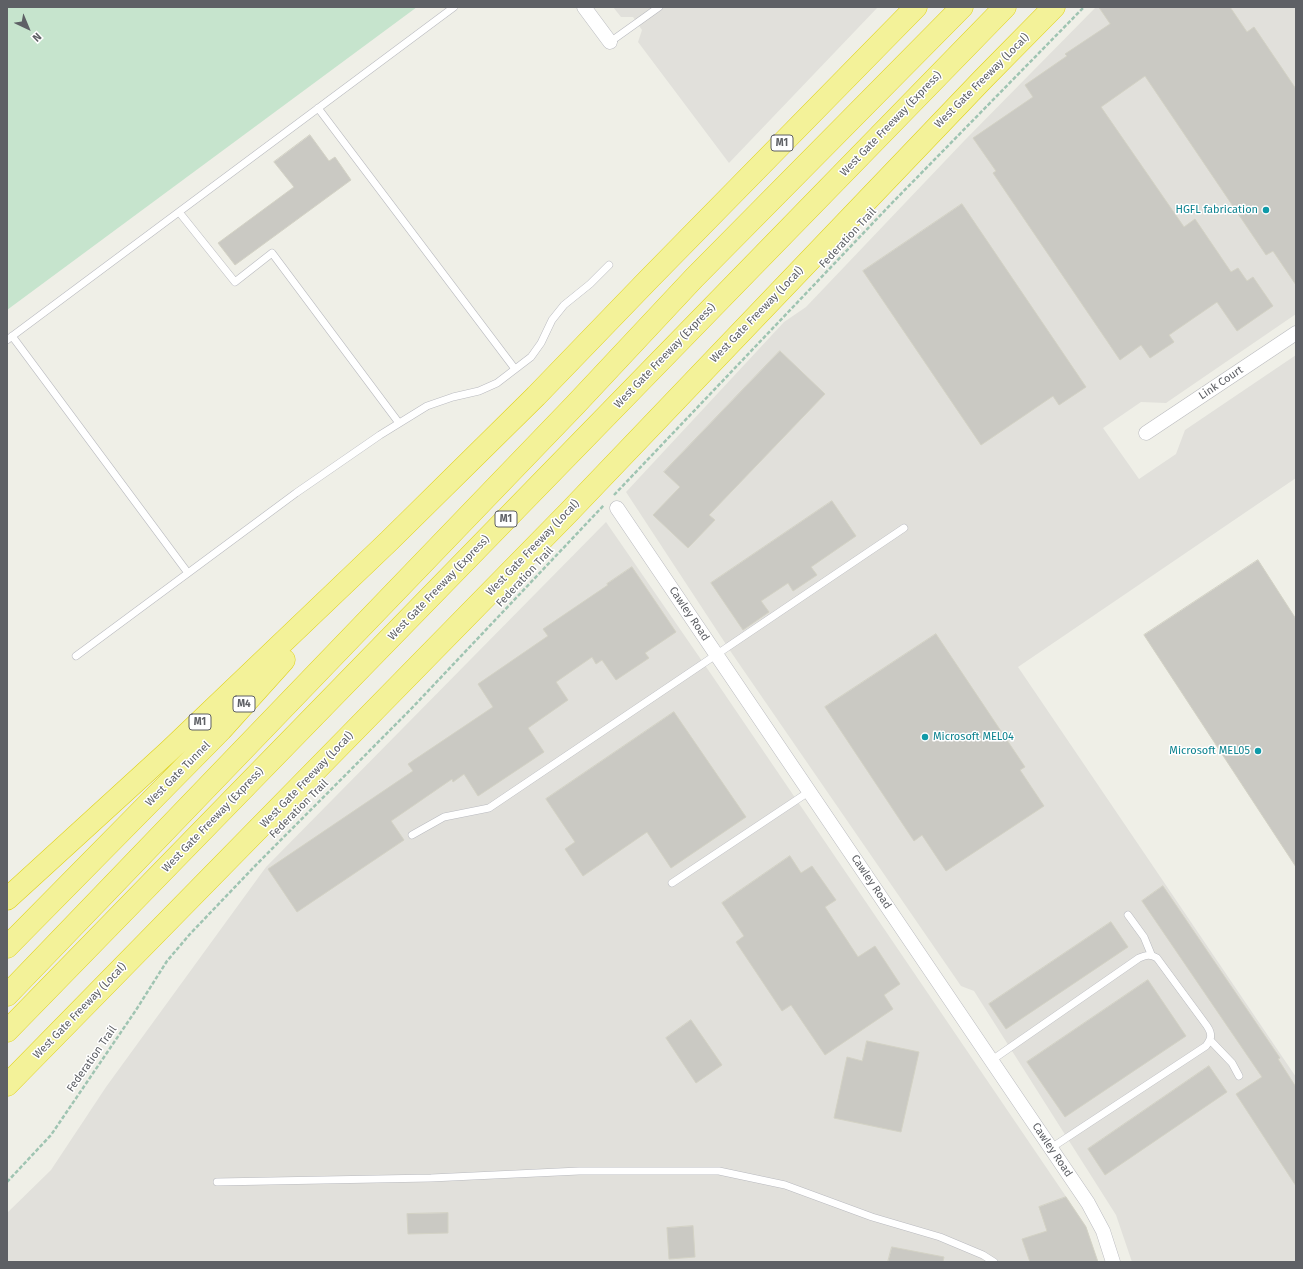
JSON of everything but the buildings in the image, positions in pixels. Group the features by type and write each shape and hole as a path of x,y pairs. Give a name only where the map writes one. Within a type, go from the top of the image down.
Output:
{"highway":[{"name":"M1","path":"7,899 169,751 389,541 536,396 916,7"},
{"name":"M1","path":"7,995 576,404 694,278 962,7"},
{"name":"West Gate Freeway (Express)","path":"7,1031 1005,7"},
{"name":"West Gate Freeway (Local)","path":"7,1085 562,518 982,79 1056,7"},
{"name":"West Gate Tunnel","path":"7,946 221,730 389,541"}],"street":[{"path":"584,7 610,42"},
{"name":"Link Court","path":"1146,433 1296,333"},
{"name":"Cawley Road","path":"612,503 810,791 1088,1203 1103,1231 1113,1262"}],"lane":[{"path":"188,573 10,338 454,7"},
{"path":"610,42 659,7"},
{"path":"318,108 515,369"},
{"path":"179,212 235,282 272,253 399,423"},
{"path":"76,656 296,493 399,423 427,406 453,397 479,391 497,383 531,357 542,343 552,320 564,305 590,284 609,265"},
{"path":"412,835 444,818 489,808 904,528"},
{"path":"672,883 810,791"},
{"path":"1051,1148 1206,1046 1210,1040 1211,1032 1157,958 1151,954 1140,929 1128,915"},
{"path":"992,1060 1139,958 1151,954"},
{"path":"1210,1040 1232,1063 1239,1076"},
{"path":"217,1182 431,1178 579,1171 719,1171 784,1185 872,1217 940,1237 983,1255 994,1262"}],"path":[{"name":"Federation Trail","path":"7,1182 51,1135 136,1010 167,961 190,934 612,503 892,203 1084,7"}],"shaded area":[{"path":"613,7 878,7 729,163 638,42 642,30 633,17 621,17"},
{"path":"1096,7 1296,7 1296,314 1166,403 1141,402 1103,428 1139,479 1176,454 1185,430 1296,355 1296,478 1018,667 1296,1077 1296,1262 1132,1262 1116,1215 974,991 961,986 733,655 626,492 784,322 806,307 964,141"},
{"path":"606,522 1086,1226 1098,1262 7,1262 7,1213 51,1170 106,1087 266,867"}],"green space":[{"path":"7,7 417,7 7,310"}],"place":[{"name":"HGFL fabrication","path":"1266,210"},
{"name":"Microsoft MEL04","path":"925,737"},
{"name":"Microsoft MEL05","path":"1258,751"}]}
